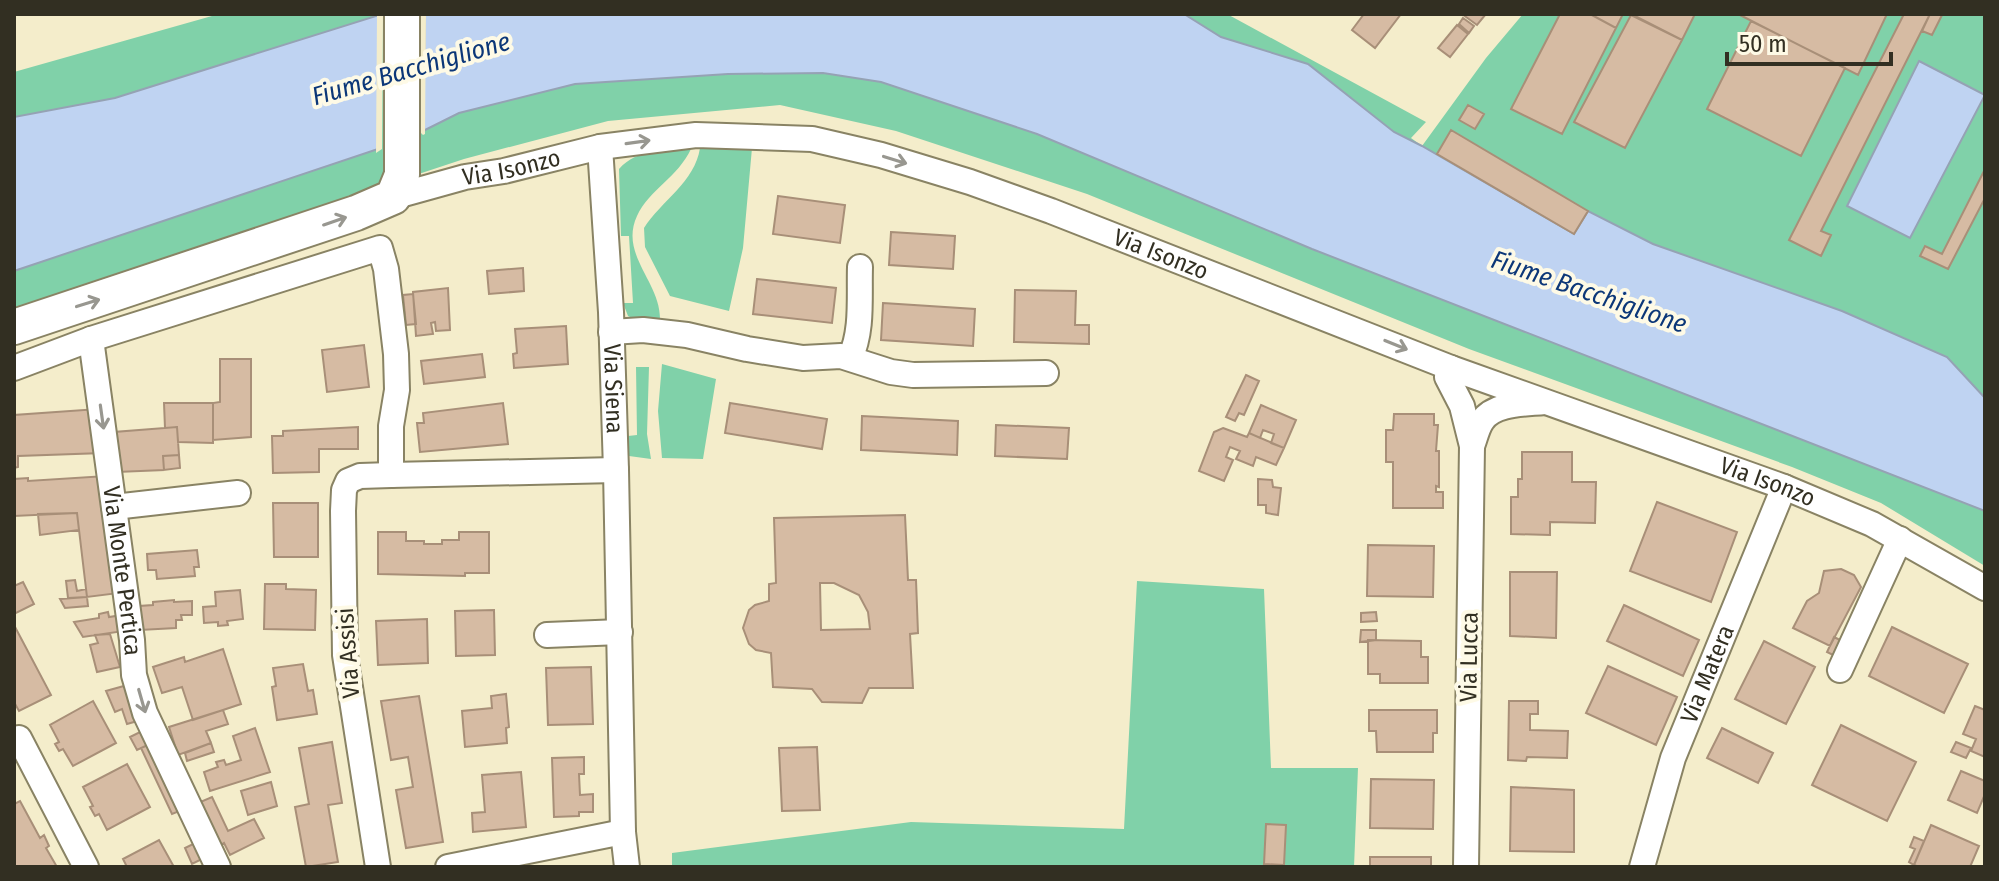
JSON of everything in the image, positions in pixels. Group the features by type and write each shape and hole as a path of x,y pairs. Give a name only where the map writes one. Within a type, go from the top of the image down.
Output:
{"main road":[{"path":"398,182 402,14"},
{"name":"Via Isonzo","path":"14,327 312,229 398,182"}],"street":[{"name":"Via Isonzo","path":"398,182 504,171 600,147 696,135 812,139 881,155 1051,211 1451,368 1848,512 1985,588"},
{"name":"Via Siena","path":"600,147 611,332 623,832 627,867"},
{"path":"14,368 91,339 380,248 386,269 396,354 397,390 391,426 391,475"},
{"path":"850,358 856,345 860,267"},
{"path":"611,332 664,332 803,358 841,356 891,372 913,375 1046,373"},
{"name":"Via Monte Pertica","path":"91,339 134,675 145,713 218,867"},
{"name":"Via Lucca","path":"1451,368 1447,377 1462,406 1472,446 1466,867"},
{"path":"1472,446 1482,421 1497,410 1549,401"},
{"name":"Via Assisi","path":"378,867 345,655 343,511 344,490 348,481 360,476 616,470"},
{"name":"Via Matera","path":"1642,867 1673,758 1784,487"},
{"path":"114,507 238,493"},
{"path":"1840,670 1900,539"},
{"path":"547,635 620,632"},
{"path":"14,740 19,738 86,867"},
{"path":"448,867 623,832"}],"green space":[{"path":"219,14 1227,14 1426,122 1411,138 1422,146 1486,58 1523,14 1985,14 1985,398 1947,357 1842,311 1653,244 1587,212 1652,247 1985,403 1985,566 1881,503 1792,467 1469,349 1087,194 896,131 780,105 608,121 464,159 14,308 14,72"},
{"path":"700,148 752,148 743,248 729,311 670,296 645,247 644,228 692,171"},
{"path":"691,149 679,168 649,198 637,216 633,243 659,306 660,320 636,320 628,316 623,303 633,303 629,236 621,236 619,169 643,154"},
{"path":"662,364 716,379 703,459 662,458 658,411"},
{"path":"636,367 649,367 647,434 651,459 629,456 628,436 637,435"},
{"path":"1137,581 1264,589 1271,768 1358,768 1354,867 672,867 672,853 911,822 1124,829"}],"water":[{"name":"Fiume Bacchiglione","path":"425,14 1184,14 1221,37 1308,64 1394,132 1574,234 1588,211 1653,244 1842,311 1947,357 1985,398 1985,511 1312,249 1037,134 881,82 823,73 728,74 575,84 459,113 423,131"},
{"path":"379,15 378,149 14,271 14,117 115,98"},
{"path":"1919,61 1985,95 1910,238 1847,206"}],"pier":[{"path":"377,14 383,15 382,149 376,153"},
{"path":"421,14 426,14 423,135 419,131"}],"building":[{"path":"1364,14 1401,14 1375,48 1352,30"},
{"path":"1462,14 1486,14 1477,25"},
{"path":"1560,14 1590,14 1616,28 1562,134 1511,109"},
{"path":"1590,14 1623,14 1616,28"},
{"path":"1631,14 1695,14 1682,40"},
{"path":"1738,14 1887,14 1858,75"},
{"path":"1904,14 1930,14 1821,231 1831,235 1821,256 1789,240"},
{"path":"1930,14 1942,15 1932,35 1922,31"},
{"path":"1631,15 1682,40 1625,148 1574,122"},
{"path":"1463,18 1474,26 1469,33 1459,24"},
{"path":"1751,21 1845,68 1801,156 1707,109"},
{"path":"1457,25 1468,34 1450,57 1438,48"},
{"path":"1468,105 1484,114 1475,129 1459,120"},
{"path":"1451,130 1588,211 1574,234 1437,154"},
{"path":"1985,169 1985,198 1948,269 1920,256 1925,246 1942,254"},
{"path":"778,196 845,205 840,243 773,234"},
{"path":"891,232 955,236 953,269 889,265"},
{"path":"523,268 524,291 489,294 487,271"},
{"path":"757,279 836,288 832,323 753,314"},
{"path":"448,288 450,330 436,331 435,322 431,323 433,334 416,336 413,292"},
{"path":"1015,290 1076,291 1075,325 1089,325 1089,344 1014,342"},
{"path":"413,294 416,324 406,325 403,295"},
{"path":"883,303 975,309 973,346 881,340"},
{"path":"566,326 568,364 514,368 513,354 517,353 515,329"},
{"path":"364,345 369,387 327,392 322,350"},
{"path":"482,354 485,377 424,384 421,361"},
{"path":"220,359 251,359 251,437 213,440 213,403 220,402"},
{"path":"1246,375 1259,381 1244,415 1239,413 1235,421 1226,417"},
{"path":"164,403 213,403 213,443 178,442 177,427 165,428"},
{"path":"503,403 508,444 420,452 417,423 424,423 423,413"},
{"path":"730,403 827,419 822,449 725,433"},
{"path":"1261,405 1296,420 1284,448 1271,443 1274,434 1263,430 1260,438 1249,433"},
{"path":"98,409 103,453 18,456 18,467 14,468 14,415"},
{"path":"1394,414 1434,414 1434,425 1438,425 1436,451 1439,451 1439,487 1436,486 1436,492 1443,492 1443,508 1393,508 1393,462 1386,462 1386,430 1393,430"},
{"path":"862,416 958,421 957,455 861,450"},
{"path":"996,425 1069,428 1067,459 995,456"},
{"path":"177,427 179,455 163,456 164,470 117,472 114,432"},
{"path":"358,427 358,449 319,449 319,472 273,473 272,436 283,436 283,431"},
{"path":"1223,428 1247,437 1249,433 1284,448 1276,465 1256,457 1253,466 1236,459 1240,451 1230,447 1226,457 1233,460 1224,481 1199,471 1214,432"},
{"path":"1522,452 1572,452 1572,482 1596,482 1595,523 1550,522 1550,535 1511,534 1511,497 1518,497"},
{"path":"179,455 180,468 164,470 163,456"},
{"path":"106,476 119,593 87,597 77,513 14,516 14,479 28,478 28,481"},
{"path":"1258,479 1272,480 1273,487 1281,488 1278,515 1266,513 1266,505 1258,505"},
{"path":"1657,502 1737,532 1711,602 1630,571"},
{"path":"273,503 318,503 318,557 274,557"},
{"path":"77,513 79,530 40,535 38,514"},
{"path":"905,515 908,580 916,580 918,633 910,634 913,688 869,688 862,703 822,702 812,689 773,687 771,653 756,650 749,644 743,628 749,610 769,601 769,584 776,583 774,518","holes":["820,583 834,583 859,595 868,612 870,629 821,630"]},
{"path":"378,532 406,532 406,541 442,544 442,540 459,540 459,532 489,532 489,573 465,573 465,576 378,574"},
{"path":"1368,545 1434,546 1433,597 1367,596"},
{"path":"197,550 199,567 194,567 195,576 157,579 156,570 148,570 147,554"},
{"path":"1841,569 1854,575 1861,587 1830,646 1793,628 1807,601 1819,593 1824,571"},
{"path":"1510,572 1557,572 1556,638 1510,636"},
{"path":"75,580 77,591 86,589 87,597 68,598 66,581"},
{"path":"23,582 34,604 14,614 14,586"},
{"path":"265,584 286,584 286,589 316,590 315,630 264,629"},
{"path":"240,590 243,619 227,621 228,625 204,623 203,607 216,606 215,592"},
{"path":"87,597 88,606 65,608 60,599"},
{"path":"174,600 192,601 192,615 181,615 182,620 176,620 176,628 140,630 139,606"},
{"path":"1624,605 1699,640 1683,676 1607,641"},
{"path":"494,610 495,655 456,656 455,611"},
{"path":"108,612 109,617 122,615 124,631 83,637 74,622 99,618 99,614"},
{"path":"1376,612 1377,621 1361,622 1361,613"},
{"path":"427,619 428,663 378,665 376,621"},
{"path":"14,625 51,695 19,711 14,702"},
{"path":"1892,627 1968,664 1944,713 1869,676"},
{"path":"1361,630 1376,630 1376,640 1360,642"},
{"path":"110,634 120,667 97,672 90,645 98,643 95,635"},
{"path":"1834,637 1844,642 1837,657 1827,652"},
{"path":"1368,640 1421,641 1421,657 1428,657 1428,683 1380,683 1380,674 1368,674"},
{"path":"1764,641 1815,667 1786,724 1735,699"},
{"path":"223,649 241,704 193,720 182,687 162,693 153,667 184,657 185,662"},
{"path":"303,664 308,691 313,690 317,714 277,720 272,687 276,686 273,668"},
{"path":"1608,666 1677,697 1656,745 1586,713"},
{"path":"591,667 593,724 548,725 546,668"},
{"path":"131,684 141,720 127,724 122,709 115,712 106,691"},
{"path":"506,694 507,743 465,747 462,711 492,708 491,696"},
{"path":"419,696 443,842 406,848 396,790 413,787 408,757 391,760 381,701"},
{"path":"93,701 116,743 73,766 63,749 59,751 55,744 59,742 50,725"},
{"path":"1509,701 1538,701 1538,714 1530,714 1530,730 1568,731 1567,758 1508,760"},
{"path":"1975,706 1985,710 1985,757 1971,751 1976,739 1963,734"},
{"path":"223,710 228,724 206,731 211,743 178,755 169,727"},
{"path":"1369,710 1437,710 1433,752 1377,752 1376,731 1369,731"},
{"path":"1841,725 1916,762 1887,821 1812,785"},
{"path":"255,728 270,772 210,791 204,772 218,767 216,762 224,760 226,765 241,760 233,736"},
{"path":"1722,728 1773,753 1758,783 1707,758"},
{"path":"146,729 152,743 137,750 130,737"},
{"path":"155,742 187,808 172,814 141,748"},
{"path":"332,742 342,803 328,805 338,862 306,867 295,807 309,804 299,748"},
{"path":"1956,742 1971,748 1966,758 1951,752"},
{"path":"211,743 214,752 187,761 185,753"},
{"path":"817,747 820,810 782,811 779,748"},
{"path":"584,757 584,774 579,774 580,795 593,794 593,812 554,817 552,758"},
{"path":"127,764 150,807 107,830 99,814 95,816 83,787"},
{"path":"1961,771 1985,781 1985,794 1977,813 1948,800"},
{"path":"521,772 526,827 473,832 472,813 485,812 482,775"},
{"path":"1371,779 1434,780 1433,829 1370,828"},
{"path":"271,782 277,806 248,815 241,791"},
{"path":"1511,787 1574,790 1574,852 1510,851"},
{"path":"212,797 228,831 254,819 264,838 230,855 224,843 219,846 198,803"},
{"path":"20,801 40,838 44,835 49,846 46,848 57,867 14,867 14,804"},
{"path":"1266,824 1286,825 1284,865 1264,864"},
{"path":"1931,825 1979,846 1970,867 1914,865"},
{"path":"1914,837 1924,841 1914,865 1909,862 1915,849 1910,847"},
{"path":"159,840 174,867 127,867 123,859"},
{"path":"197,842 204,858 192,864 185,848"},
{"path":"1370,857 1431,857 1431,867 1370,867"}]}
